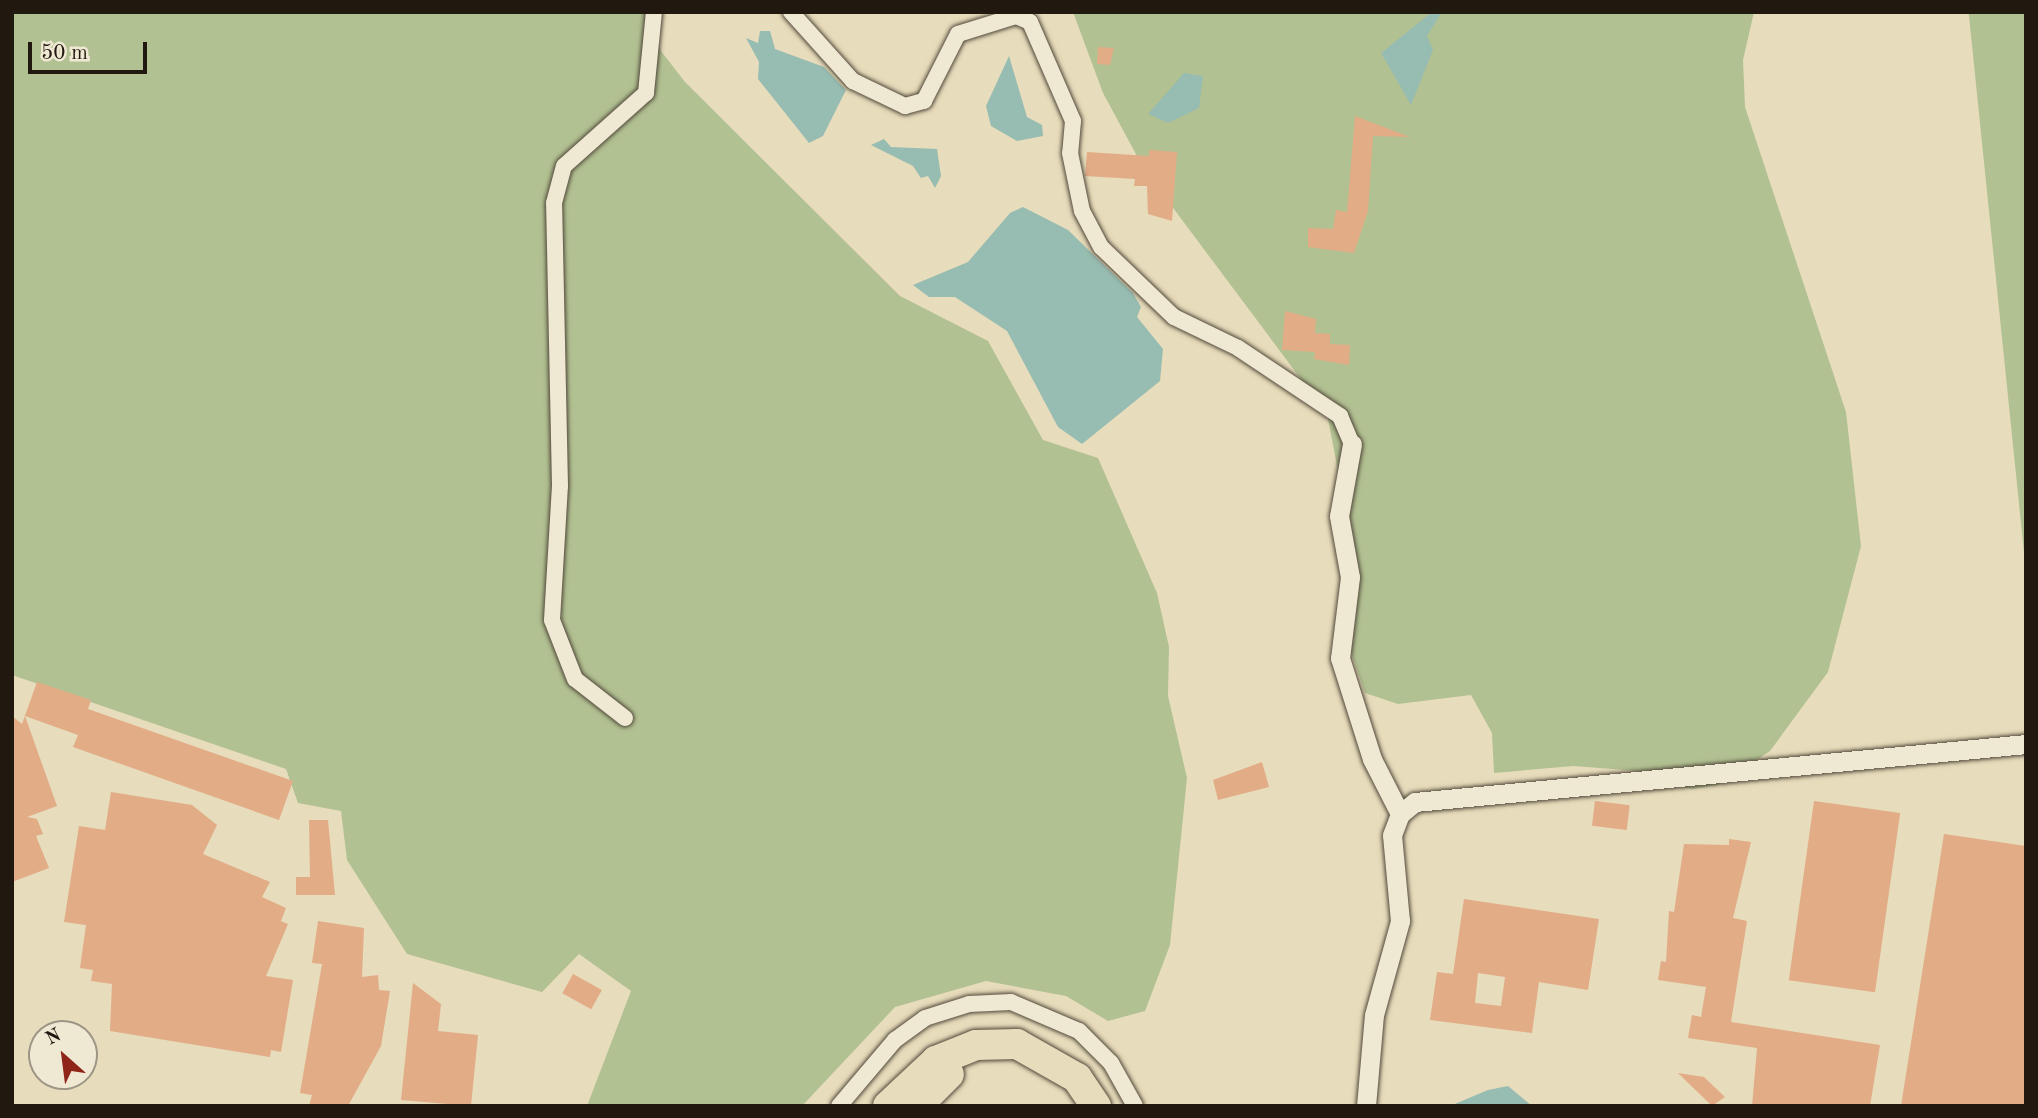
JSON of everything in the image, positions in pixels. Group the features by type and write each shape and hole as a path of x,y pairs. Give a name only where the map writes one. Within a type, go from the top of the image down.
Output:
{"highway":[{"path":"888,1106 936,1061 976,1045 1017,1044 1077,1078 1096,1106"},
{"path":"917,1106 933,1084 963,1065 999,1060 1041,1073 1077,1106"}],"street":[{"path":"625,718 576,679 552,621 560,486 554,203 564,166 646,93 654,12"},
{"path":"791,12 853,81 905,106 924,101 958,34 1016,16 1030,22 1073,121 1070,153 1082,211 1101,247 1174,317 1238,348 1340,416 1352,444 1339,516 1350,577 1340,658 1372,759 1399,814"},
{"path":"1366,1106 1374,1015 1400,921 1392,835 1399,814 1415,802 1447,796 2026,744"},
{"path":"839,1106 895,1040 925,1018 970,1003 1012,1002 1079,1031 1111,1063 1135,1106"}],"green space":[{"path":"12,12 648,12 661,51 685,82 900,296 988,341 1043,440 1098,458 1157,593 1169,647 1168,696 1187,778 1170,945 1145,1011 1108,1021 1066,996 986,981 895,1007 802,1106 587,1106 631,991 579,954 542,992 407,954 347,860 341,811 298,803 286,769 12,675"},
{"path":"1073,12 1754,12 1743,60 1745,107 1846,412 1861,546 1828,672 1770,751 1718,785 1693,789 1663,784 1639,771 1573,766 1494,773 1492,733 1471,695 1398,704 1365,693 1343,628 1359,579 1327,414 1144,169 1103,93"},
{"path":"1968,12 2026,12 2026,572 1969,16"}],"water":[{"path":"1432,12 1442,12 1427,36 1433,50 1411,105 1381,53"},
{"path":"760,31 770,31 775,49 824,67 846,90 823,136 809,143 758,79 759,62 746,38 758,43"},
{"path":"1009,56 1027,117 1042,125 1043,136 1017,141 991,126 986,106"},
{"path":"1184,73 1203,76 1199,108 1168,123 1148,114"},
{"path":"884,139 891,147 937,149 941,176 935,188 928,176 921,178 913,166 871,145"},
{"path":"1023,207 1068,230 1133,293 1141,307 1137,317 1163,349 1160,381 1082,444 1058,427 1007,331 955,297 929,297 913,285 968,262 1010,213"},
{"path":"1508,1086 1532,1106 1450,1106 1488,1090"}],"building":[{"path":"1098,47 1114,48 1110,65 1097,64"},
{"path":"1355,116 1410,137 1373,136 1368,211 1354,253 1308,247 1308,228 1333,229 1336,210 1347,212"},
{"path":"1149,150 1177,152 1172,221 1148,214 1147,186 1134,186 1135,179 1085,176 1087,152 1149,156"},
{"path":"1285,311 1316,319 1315,333 1330,334 1330,344 1350,345 1349,365 1314,359 1315,352 1282,350"},
{"path":"37,682 91,700 88,709 293,781 279,820 73,747 78,735 25,716 57,806 27,817 37,819 43,834 36,836 49,868 12,882 12,716 22,724"},
{"path":"1262,762 1269,787 1218,800 1213,780"},
{"path":"111,792 192,805 217,825 203,854 270,882 262,897 286,908 281,921 288,924 266,976 293,980 281,1052 271,1050 270,1057 110,1031 112,984 91,981 93,970 80,968 86,925 64,922 79,826 105,830"},
{"path":"1595,801 1630,805 1627,830 1592,826"},
{"path":"1814,801 1900,813 1875,992 1789,980"},
{"path":"309,820 328,820 335,895 296,895 296,877 310,877"},
{"path":"1944,834 2026,846 2025,1106 1901,1106"},
{"path":"1729,839 1751,842 1733,918 1747,921 1731,1022 1880,1045 1870,1106 1752,1106 1757,1048 1688,1038 1692,1015 1701,1017 1706,987 1658,980 1661,961 1666,962 1669,911 1674,912 1684,844 1729,845"},
{"path":"1464,899 1599,919 1588,990 1539,982 1532,1033 1430,1020 1437,972 1453,974","holes":["1478,973 1505,977 1501,1006 1475,1003"]},
{"path":"318,921 364,928 362,977 378,975 379,990 390,991 381,1046 348,1106 309,1106 312,1095 300,1093 322,964 312,963"},
{"path":"573,974 602,990 591,1009 562,993"},
{"path":"413,983 441,1004 438,1031 478,1035 471,1106 401,1100"},
{"path":"1678,1073 1704,1077 1725,1097 1712,1106"}]}
